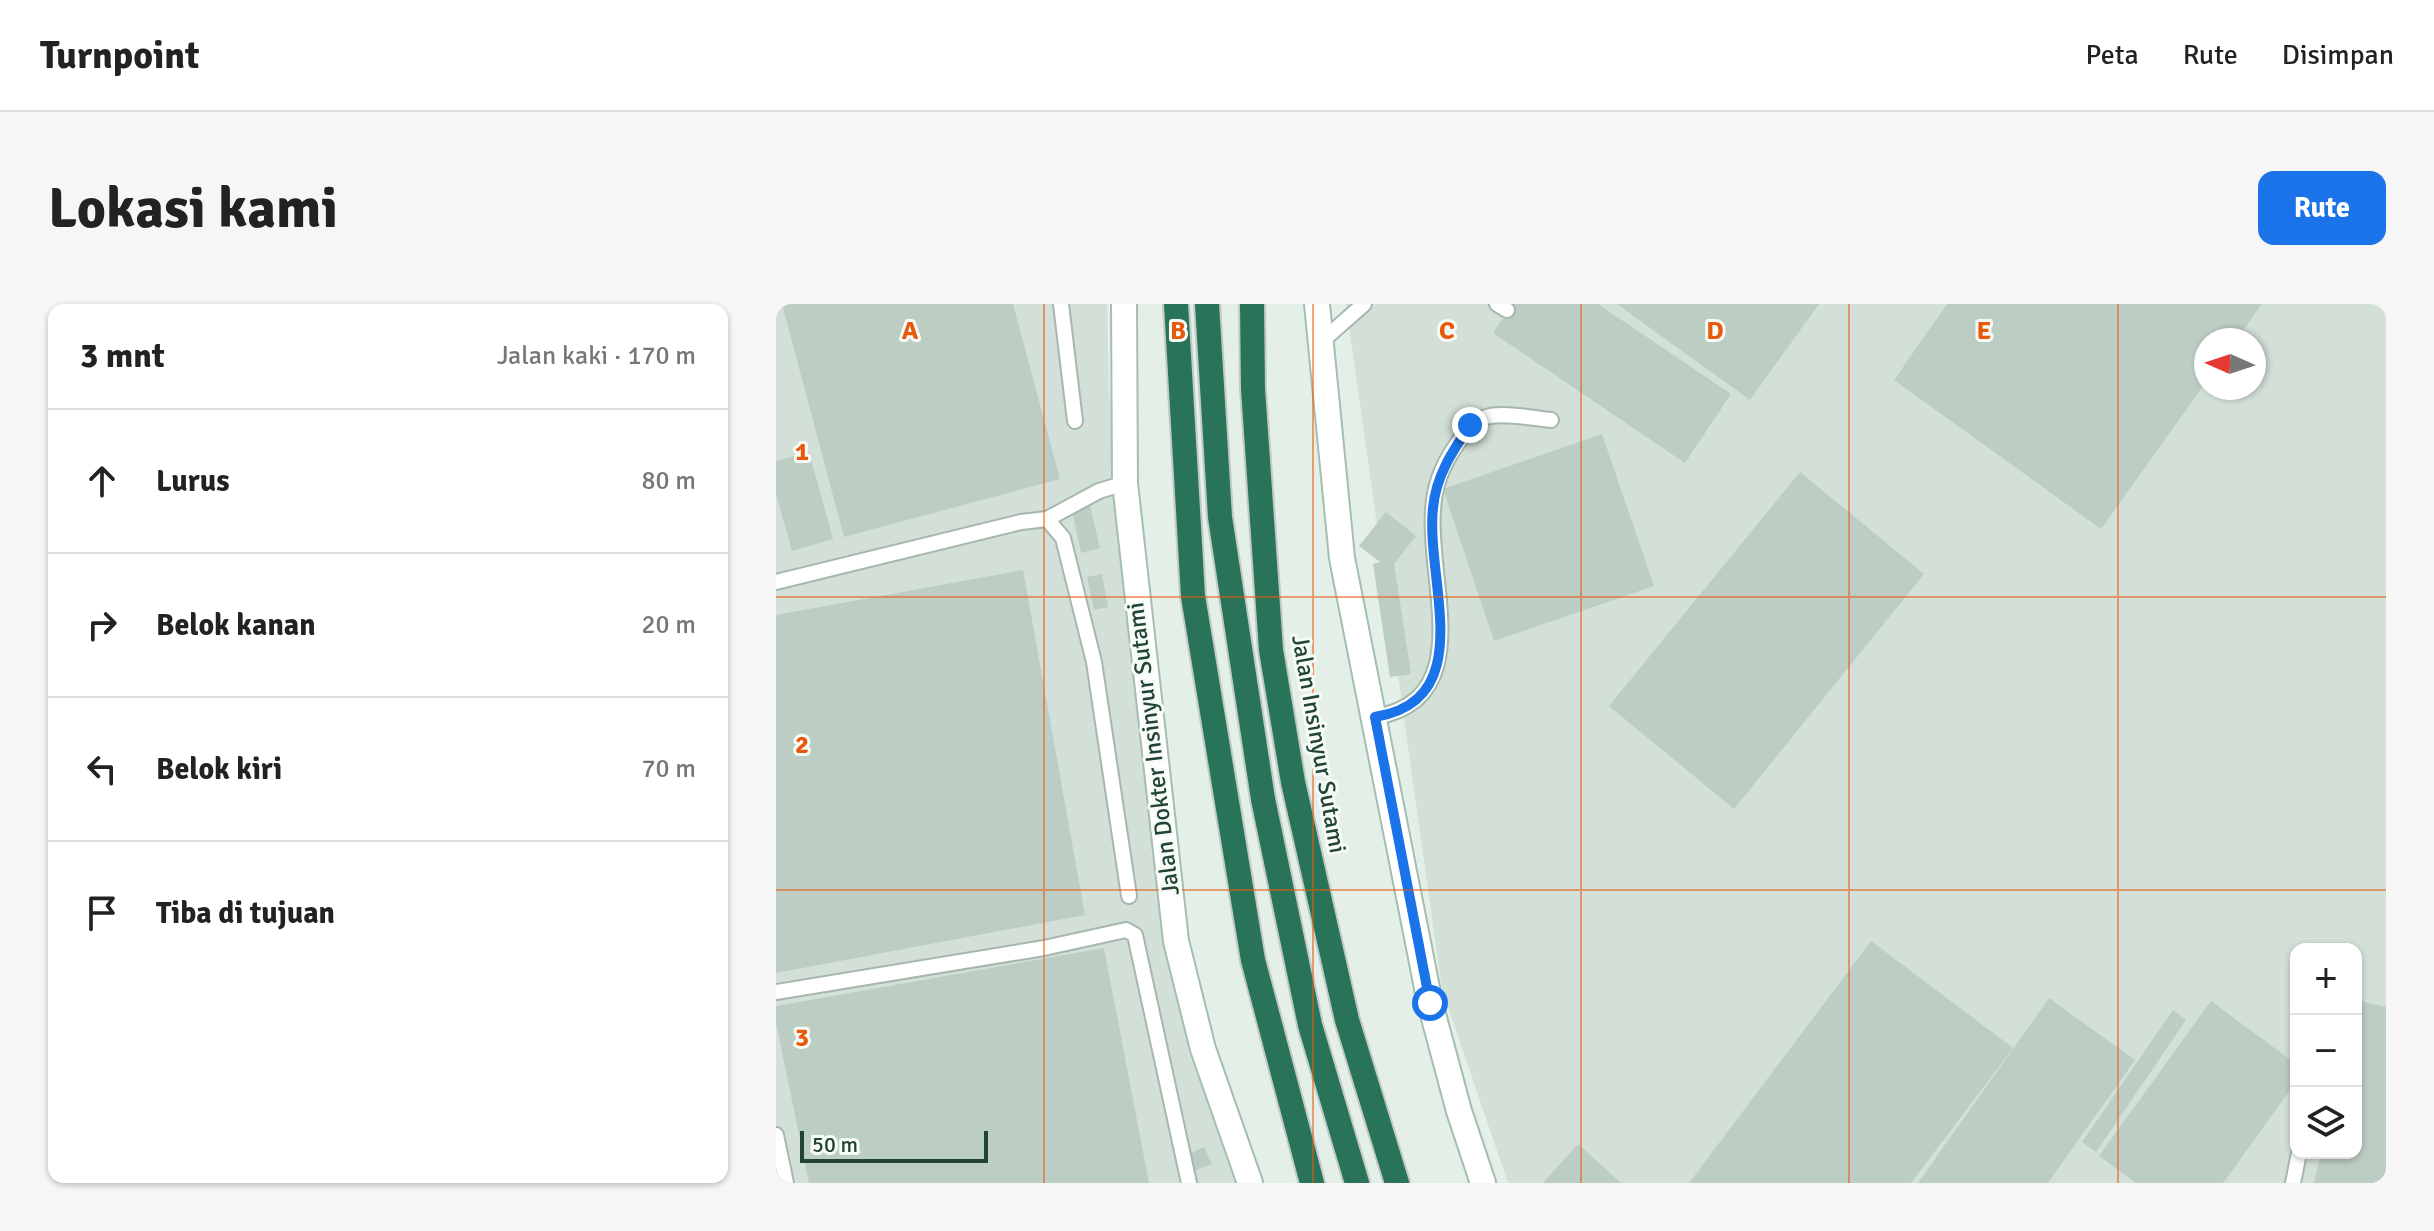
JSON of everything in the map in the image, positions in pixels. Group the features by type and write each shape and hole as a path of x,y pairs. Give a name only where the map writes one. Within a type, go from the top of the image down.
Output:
{"highway":[{"path":"1176,304 1193,596 1253,960 1312,1183"},
{"path":"1207,304 1220,517 1263,799 1310,1025 1357,1183"},
{"name":"Jalan Insinyur Sutami","path":"1252,304 1253,389 1271,650 1291,768 1347,1020 1397,1183"}],"street":[{"name":"Jalan Dokter Insinyur Sutami","path":"1124,304 1125,483 1176,941 1203,1049 1250,1183"},
{"path":"1317,304 1342,558 1430,1003 1459,1111 1483,1183"}],"lane":[{"path":"1061,304 1075,421"},
{"path":"1321,342 1349,321 1364,304"},
{"path":"1375,717 1402,713 1426,693 1438,667 1440,629 1433,509 1440,473 1451,452 1470,425 1489,416 1551,420"},
{"path":"776,582 1021,522 1047,519 1099,491 1125,483"},
{"path":"1047,519 1063,538 1094,662 1129,896"},
{"path":"776,992 1044,948 1126,930 1135,935 1189,1183"},
{"path":"776,1135 786,1183"},
{"path":"2293,1183 2298,1159"}],"shaded area":[{"path":"776,304 1107,304 1109,391 1122,540 1162,903 1190,1056 1238,1183 776,1183"},
{"path":"1346,304 2386,304 2386,1183 1508,1183 1442,989"}],"building":[{"path":"782,304 1013,304 1060,479 844,537"},
{"path":"1513,304 1598,304 1731,394 1685,463 1493,333"},
{"path":"1617,304 1819,304 1750,400"},
{"path":"1947,304 2262,304 2245,328 2194,328 2194,399 2101,529 1894,380"},
{"path":"1602,434 1654,586 1494,641 1443,489"},
{"path":"809,452 833,539 792,551 776,494 776,461"},
{"path":"1800,472 1924,574 1734,809 1609,706"},
{"path":"1090,506 1100,548 1081,553 1072,510"},
{"path":"1386,512 1416,536 1394,564 1411,674 1390,677 1373,564 1380,562 1359,546"},
{"path":"1023,570 1085,915 776,973 776,615"},
{"path":"1102,574 1108,607 1094,610 1087,577"},
{"path":"1871,941 2013,1048 1911,1183 1689,1183"},
{"path":"1104,948 1149,1183 809,1183 776,1023 776,1006"},
{"path":"2049,998 2135,1060 2048,1183 1918,1183"},
{"path":"2211,1001 2290,1060 2290,1090 2223,1183 2136,1183 2099,1156"},
{"path":"2362,1001 2386,1007 2386,1183 2314,1183 2320,1159 2362,1159"},
{"path":"2173,1010 2186,1020 2096,1152 2082,1142"},
{"path":"1578,1144 1621,1183 1543,1183"},
{"path":"1204,1147 1212,1164 1195,1171 1188,1154"}],"route":[{"path":"1430,1003 1375,717 1402,713 1426,693 1438,667 1440,629 1433,509 1440,473 1470,425"}]}
